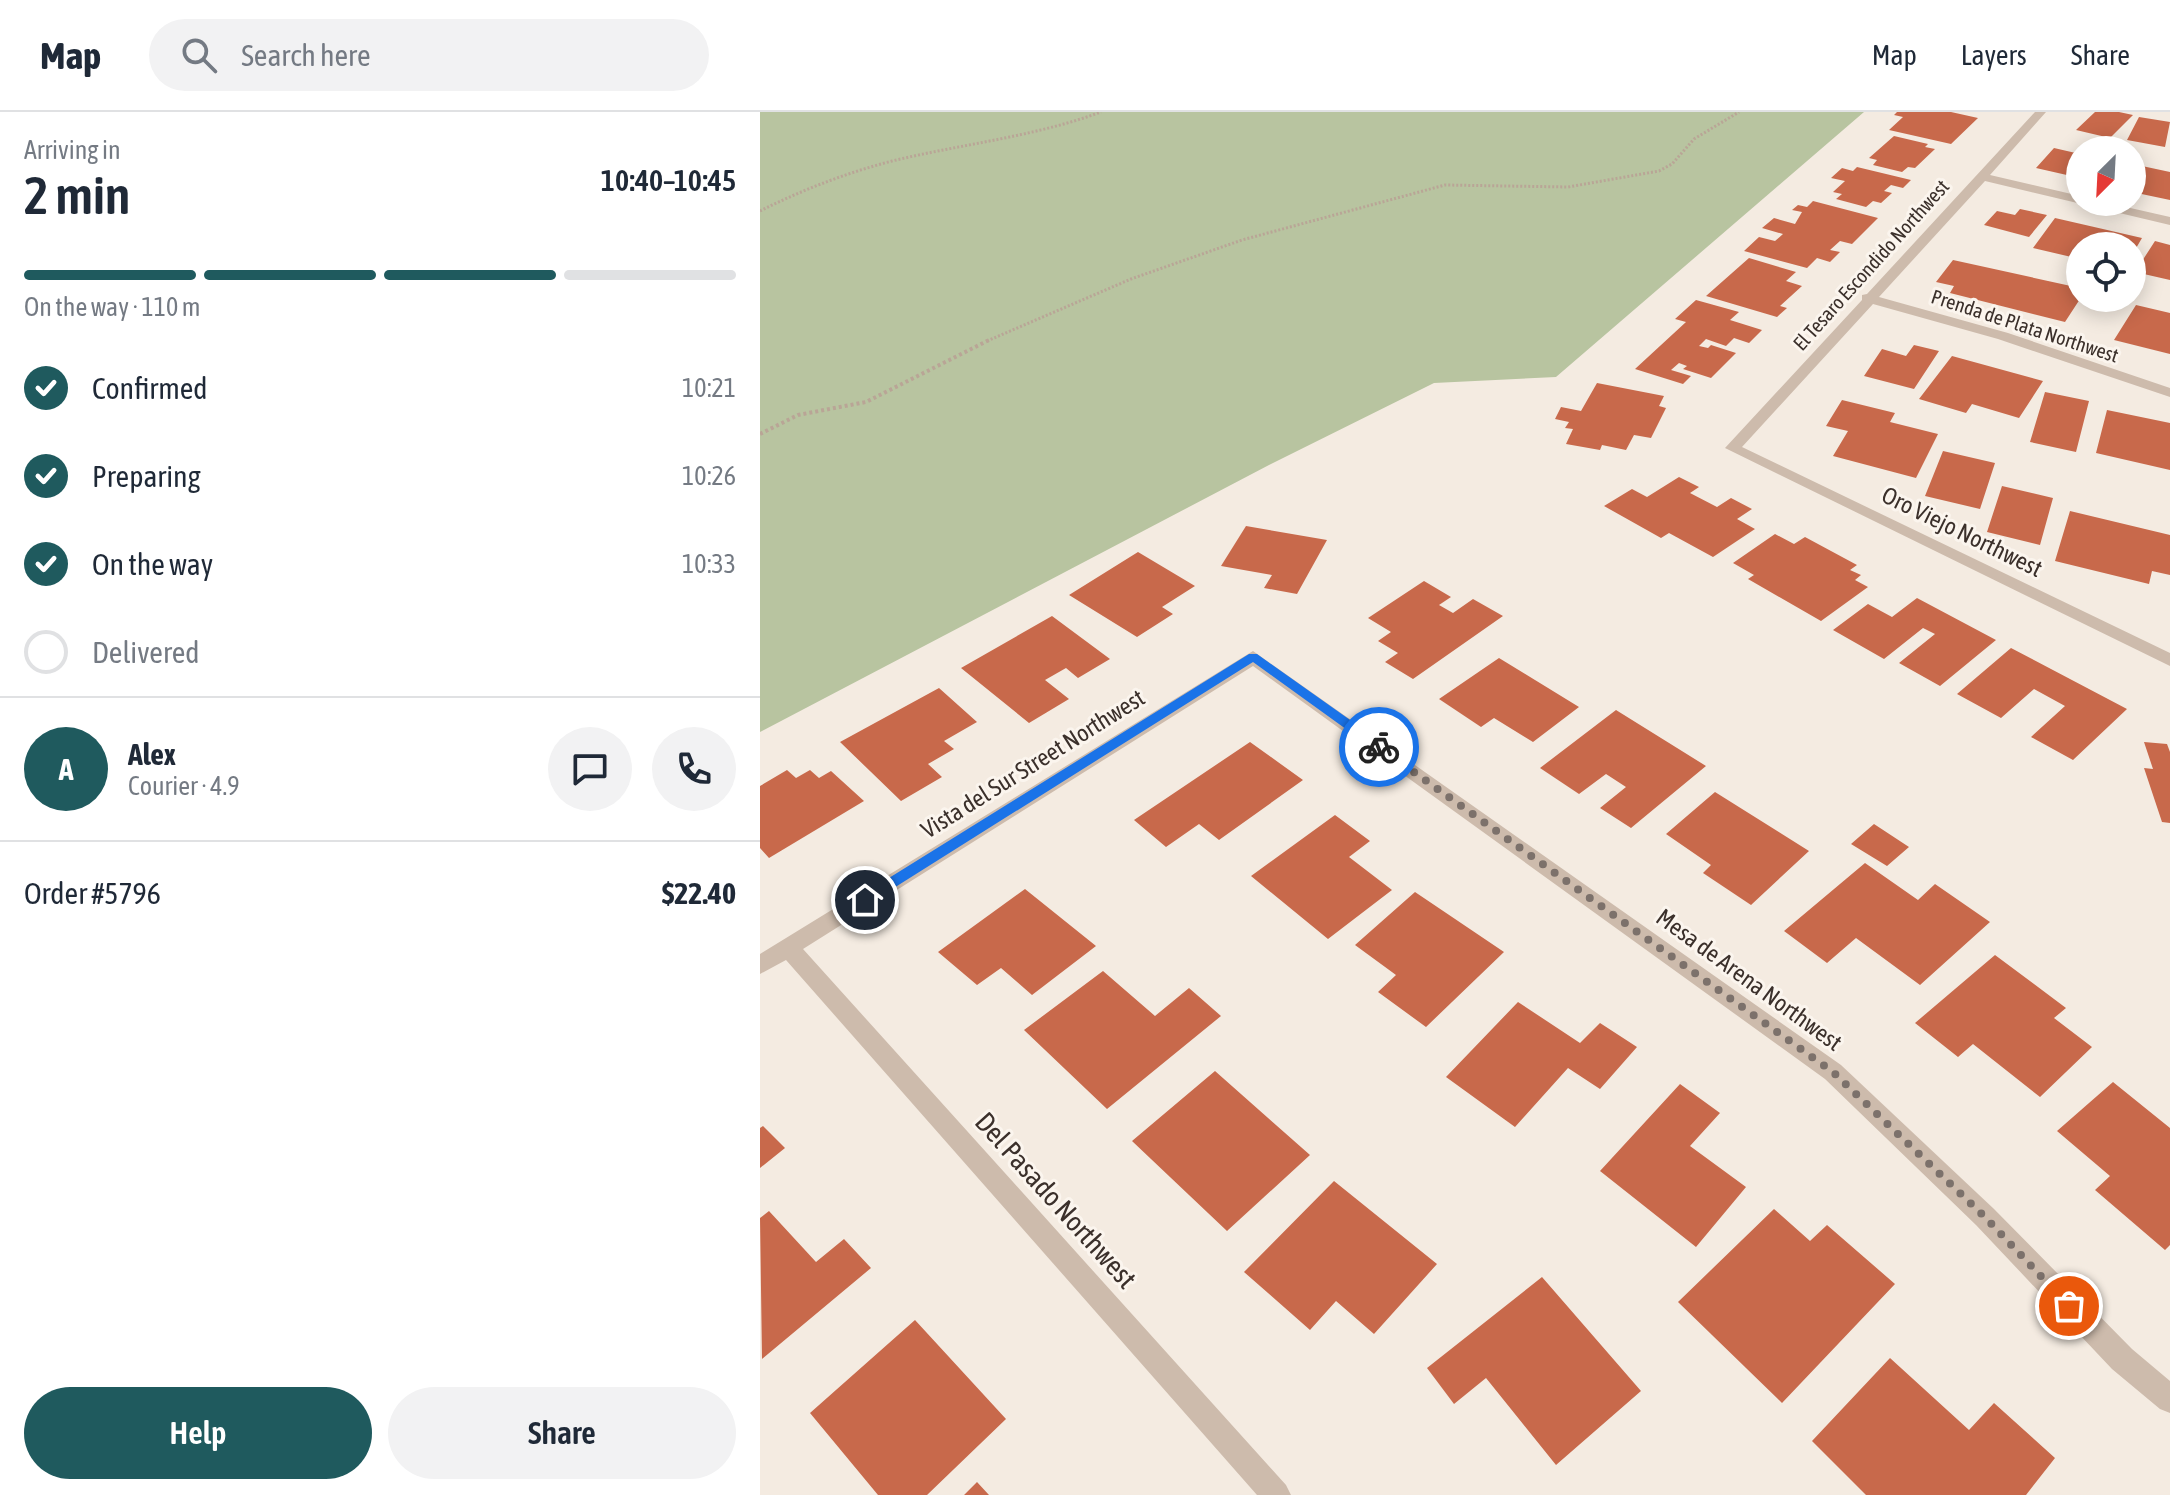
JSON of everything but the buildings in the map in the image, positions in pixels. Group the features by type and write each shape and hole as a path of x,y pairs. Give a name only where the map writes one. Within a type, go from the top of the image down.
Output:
{"street":[{"name":"El Tesaro Escondido Northwest","path":"1733,448 1867,298 2041,112"},
{"path":"1980,176 2066,197"},
{"path":"2146,215 2170,221"},
{"name":"Prenda de Plata Northwest","path":"1867,298 2003,336 2170,393"},
{"name":"Oro Viejo Northwest","path":"1733,448 2170,660"},
{"name":"Vista del Sur Street Northwest","path":"760,965 1253,657"},
{"name":"Mesa de Arena Northwest","path":"1253,657 1833,1072 1985,1217 2122,1359 2170,1399"},
{"name":"Del Pasado Northwest","path":"788,948 1276,1495"}],"path":[{"path":"760,211 800,191 858,170 1031,136 1101,112"},
{"path":"760,434 798,415 866,402 1012,329 1131,279 1242,240 1445,185 1568,187 1659,171 1672,164 1694,139 1739,112"}],"green space":[{"path":"760,112 1864,112 1556,377 1434,383 1269,465 760,732"}],"way so far":[{"path":"1379,747 1833,1072 1985,1217 2069,1306"}],"route":[{"path":"865,900 1253,657 1379,747"}]}
